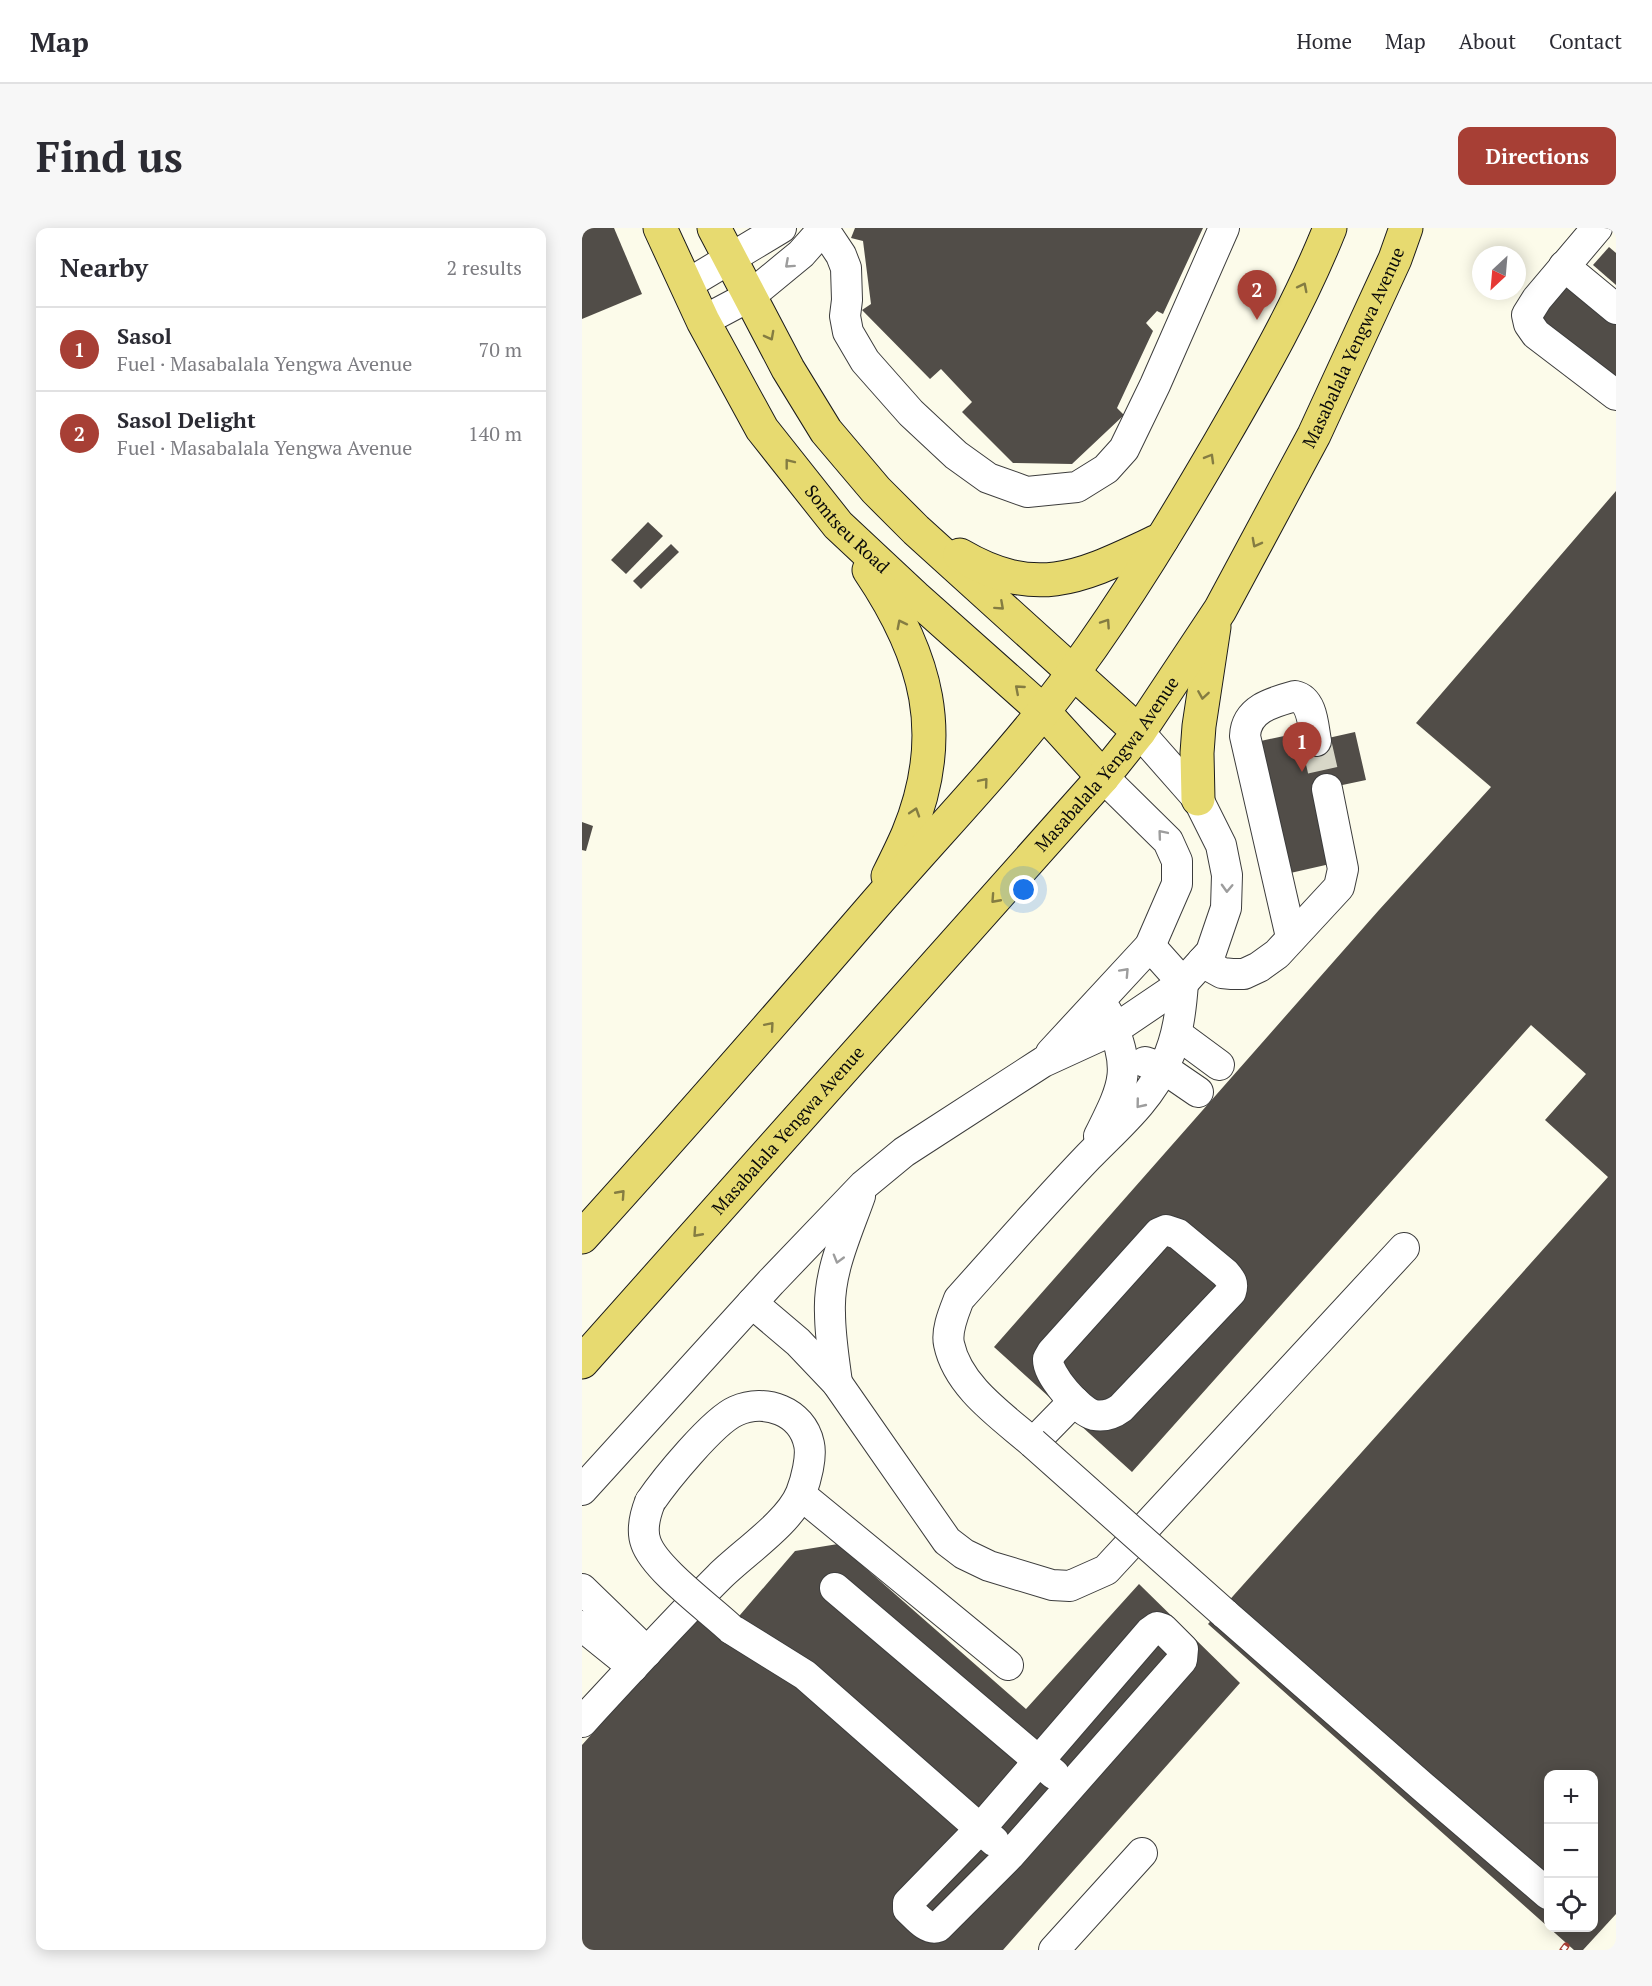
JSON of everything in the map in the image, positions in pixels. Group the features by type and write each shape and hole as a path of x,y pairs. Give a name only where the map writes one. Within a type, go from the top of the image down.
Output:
{"main road":[{"name":"Somtseu Road","path":"660,228 703,321 762,429 838,525 1043,711 1103,777"},
{"path":"714,228 788,369 826,430 876,490 916,530 1139,732"},
{"path":"582,1237 702,1104 875,904 957,815 1074,672 1162,539 1259,374 1318,258 1330,228"},
{"name":"Masabalala Yengwa Avenue","path":"582,1362 1103,777 1139,732 1216,616 1314,435 1395,259 1406,228"},
{"path":"876,490 959,555 1004,576 1042,581 1060,580 1104,566 1162,539"},
{"path":"838,525 882,589 902,625 921,672 929,716 928,756 919,801 908,833 875,904"},
{"path":"1198,798 1199,726 1216,616"}],"lane":[{"path":"686,285 781,228"},
{"path":"703,321 750,296 801,254 824,228 841,255 846,268 845,316 848,332 865,361 911,413 956,455 988,478 1027,492 1077,487 1106,469 1124,449 1155,385 1224,228"},
{"path":"1597,228 1537,299 1527,315 1529,324 1536,334 1616,395"},
{"path":"1564,266 1616,309"},
{"path":"1291,937 1245,736 1248,720 1255,711 1287,698 1301,697 1307,704 1316,741"},
{"path":"1043,1062 1119,1041 1211,951 1226,908 1227,875 1221,845 1198,798 1139,732"},
{"path":"582,1490 752,1303 864,1185 904,1152 1043,1062 1150,945 1178,884 1178,861 1168,841 1154,825 1103,777"},
{"path":"1150,945 1192,972 1244,974 1277,954 1339,887 1343,868 1327,789"},
{"path":"1221,845 1267,833"},
{"path":"1192,972 1177,1034 1163,1068 1144,1099 959,1299 951,1322 948,1343 959,1370 970,1386 1224,1613 1544,1891"},
{"path":"1089,1156 1123,1081 1119,1041 1101,999"},
{"path":"1177,1034 1219,1065"},
{"path":"1119,1041 1198,1092"},
{"path":"837,1383 829,1311 832,1284 837,1259 864,1185"},
{"path":"1166,1230 1178,1234 1231,1280 1233,1286 1231,1292 1121,1408 1113,1414 1104,1416 1092,1414 1074,1401 1050,1373 1048,1359 1159,1233 1166,1230"},
{"path":"752,1303 798,1342 837,1383 948,1541 964,1554 989,1566 1052,1585 1070,1586 1106,1570 1404,1248"},
{"path":"1033,1443 1074,1401"},
{"path":"582,1722 640,1659 721,1575 788,1515 801,1494 809,1445 801,1427 793,1418 769,1406 738,1410 724,1417 664,1481 645,1515 646,1544 660,1565 731,1629 805,1676 1009,1856"},
{"path":"801,1494 1008,1665"},
{"path":"835,1588 1070,1787"},
{"path":"582,1589 640,1659"},
{"path":"582,1626 640,1659"},
{"path":"1157,1627 1163,1629 1183,1649 1182,1660 1070,1787 1009,1856 939,1928 929,1927 908,1909 908,1903 980,1829 1150,1632 1157,1627"},
{"path":"1054,1950 1142,1853"}],"building":[{"path":"582,228 614,228 642,294 582,319"},
{"path":"855,228 1203,228 1163,314 1157,311 1146,323 1153,331 1117,408 1124,415 1072,464 1013,463 962,412 972,402 941,369 930,379 862,310 871,304 863,241 851,238"},
{"path":"1609,247 1616,253 1616,285 1593,265"},
{"path":"1562,281 1616,324 1616,383 1533,316"},
{"path":"1616,491 1616,1914 1583,1950 1574,1950 1554,1932 1598,1932 1598,1770 1544,1770 1544,1923 1208,1624 1608,1177 1545,1120 1586,1074 1531,1025 1132,1472 994,1347 1379,910 1491,787 1416,723"},
{"path":"648,522 663,536 626,574 611,560"},
{"path":"671,544 679,552 641,589 633,581"},
{"path":"1303,732 1306,743 1355,732 1366,780 1314,791 1330,864 1286,874 1256,742"},
{"path":"582,822 593,826 586,851 582,850"},
{"path":"838,1544 1026,1709 1139,1584 1240,1683 1003,1950 582,1950 582,1745 697,1616 722,1636 795,1551"}],"tunnel":[{"path":"1316,741 1327,789"}],"railway":[{"path":"1563,1950 1566,1946"}],"place":[{"name":"Sasol Delight","path":"1257,320"},
{"name":"Sasol","path":"1302,772"}]}
